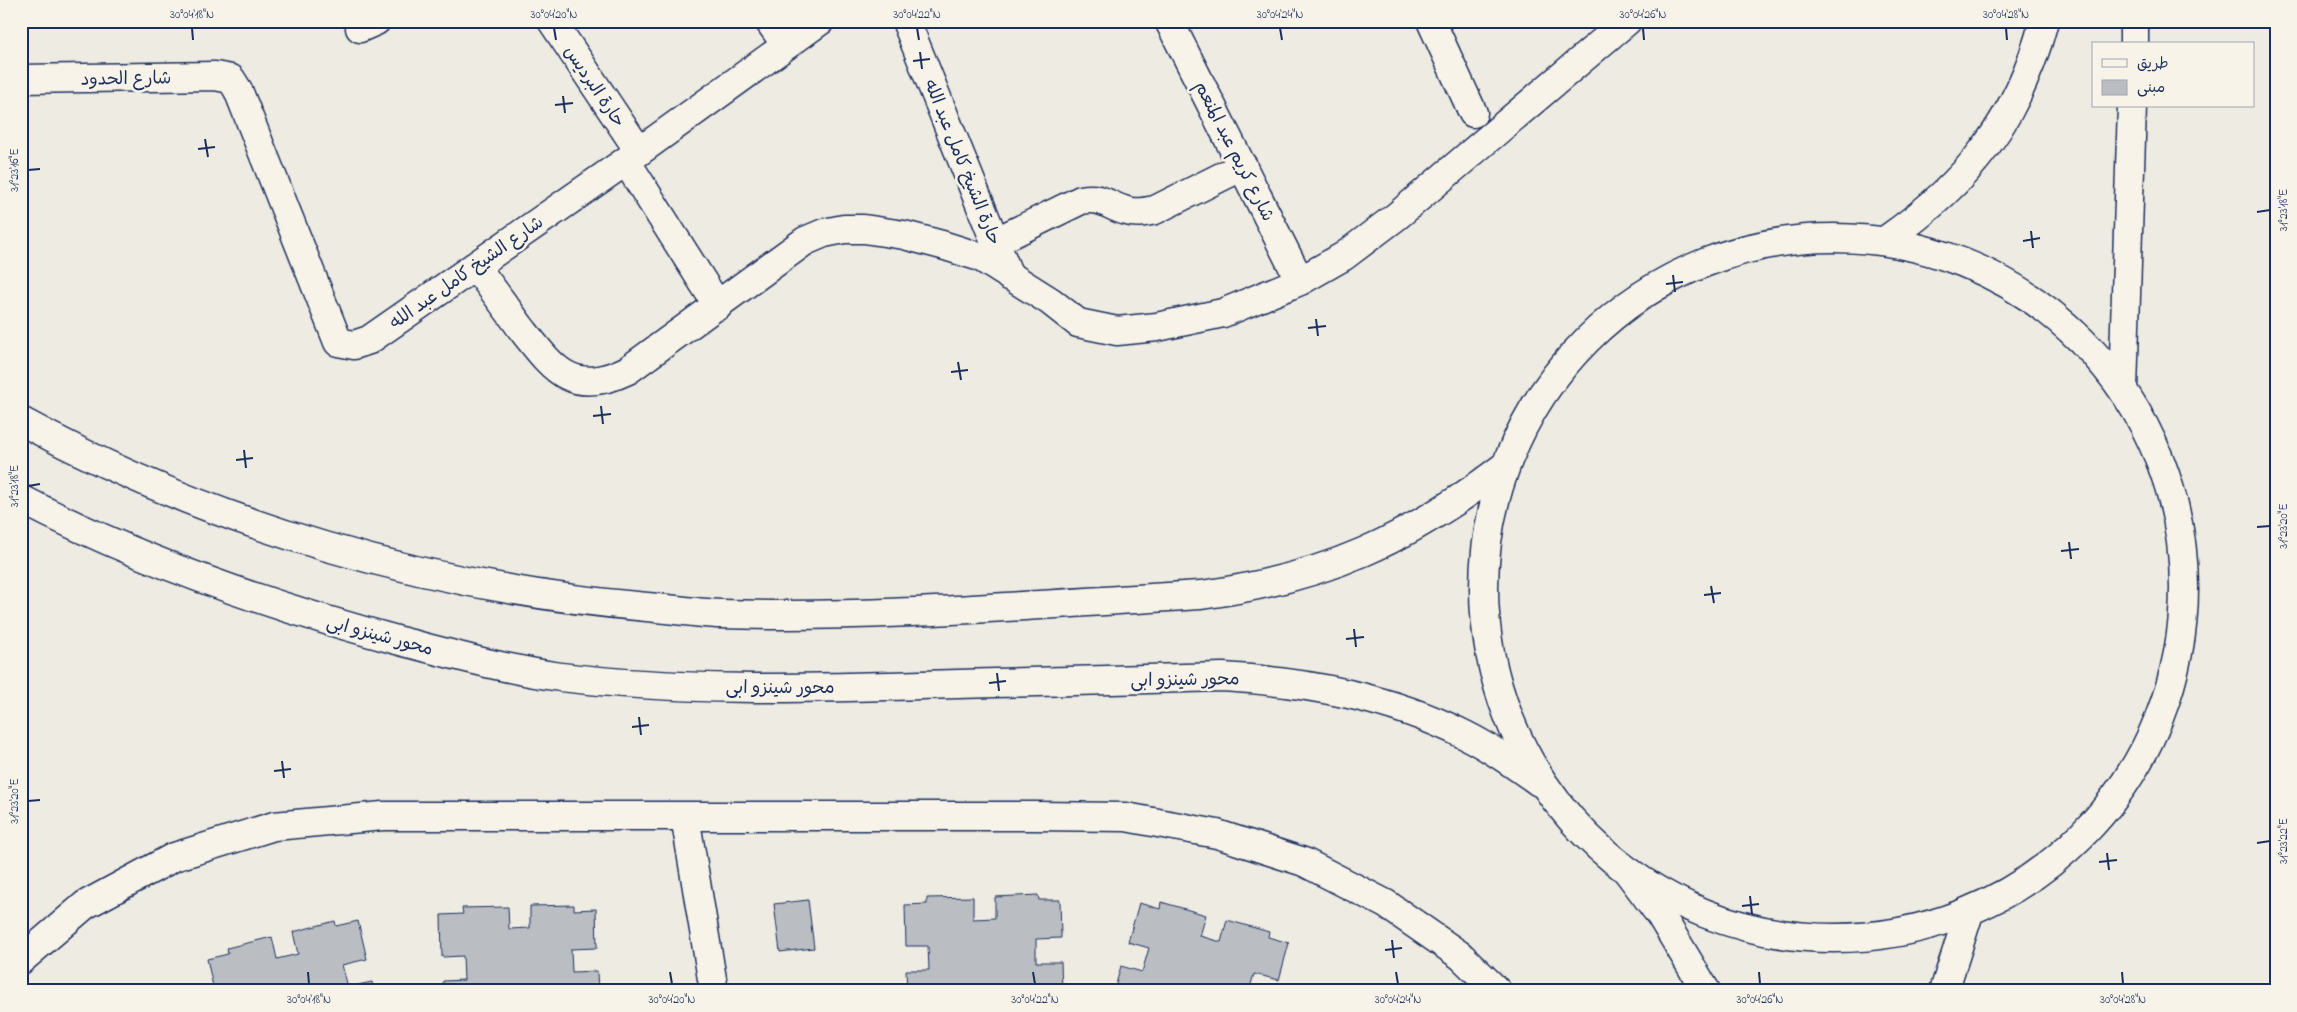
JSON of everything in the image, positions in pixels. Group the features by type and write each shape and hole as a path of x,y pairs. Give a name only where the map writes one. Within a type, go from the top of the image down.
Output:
{"main road":[{"name":"حارة البرديس","path":"552,21 718,306"},
{"path":"769,21 786,45"},
{"name":"شارع الشيخ كامل عبد الله","path":"231,79 238,90 338,342 354,345 369,340 632,156 820,21"},
{"name":"حارة الشيخ كامل عبد الله","path":"906,21 1009,276"},
{"name":"شارع كريم عبد المنعم","path":"1169,21 1300,281"},
{"path":"1431,21 1472,113"},
{"path":"474,266 548,364 566,376 587,382 609,379 628,370 718,306 804,241 824,233 844,229 904,235 980,257 1050,301 1078,323 1117,331 1157,327 1223,313 1300,281 1344,256 1397,216 1626,21"},
{"path":"1886,240 1920,216 1945,194 1979,158 2002,124 2022,87 2037,48 2044,21"},
{"path":"2134,21 2134,42"},
{"name":"شارع الحدود","path":"21,79 216,76 231,79"},
{"path":"2123,389 2132,108"},
{"path":"995,242 1081,200 1094,198 1128,212 1141,213 1155,210 1243,166"},
{"path":"1839,236 1886,240 1934,250 1978,267 2020,290 2059,318 2094,352 2123,389 2147,431 2166,475 2178,521 2182,559 2183,617 2176,665 2162,711 2143,754 2117,795 2086,832 2051,864 2012,891 1969,913 1912,931 1853,939 1793,937 1735,925 1679,903 1628,872 1583,833 1545,786 1521,745 1503,701 1491,654 1485,606 1487,549 1493,511 1506,465 1525,421 1551,381 1582,344 1617,311 1656,284 1699,263 1744,247 1791,239 1839,236"},
{"path":"21,421 59,442 184,498 314,543 447,578 572,600 718,614 856,614 1201,595 1242,589 1324,568 1373,549 1427,520 1464,497 1506,465"},
{"name":"محور شينزو ابى","path":"21,499 140,554 241,593 345,626 450,654 556,676 610,682 753,689 1223,677 1275,680 1326,688 1360,696 1422,716 1465,735 1506,759 1545,786"},
{"path":"21,960 86,905 174,856 274,826 383,816 1126,817 1217,834 1304,862 1386,904 1461,956 1497,991"},
{"path":"685,816 714,991"},
{"path":"1628,872 1661,916 1706,991"},
{"path":"1944,991 1969,913"}],"building":[{"path":"1038,895 1039,900 1060,900 1061,938 1036,939 1036,962 1061,962 1062,991 907,991 906,970 929,970 928,946 906,946 905,905 927,904 927,898 973,897 973,919 995,918 995,897"},
{"path":"808,900 814,948 780,952 774,904"},
{"path":"1161,902 1206,915 1200,936 1221,942 1227,920 1269,932 1268,937 1289,943 1279,980 1254,974 1249,991 1114,991 1121,966 1142,972 1149,948 1128,942 1139,903 1160,909"},
{"path":"574,905 574,910 596,909 597,948 571,949 572,972 597,971 598,991 443,991 443,981 464,980 463,956 442,957 441,915 463,914 462,908 508,907 509,929 530,928 530,906"},
{"path":"335,921 336,926 358,921 367,959 342,965 348,987 372,982 374,991 214,991 207,959 228,954 227,948 272,937 277,959 298,954 293,932"}]}
